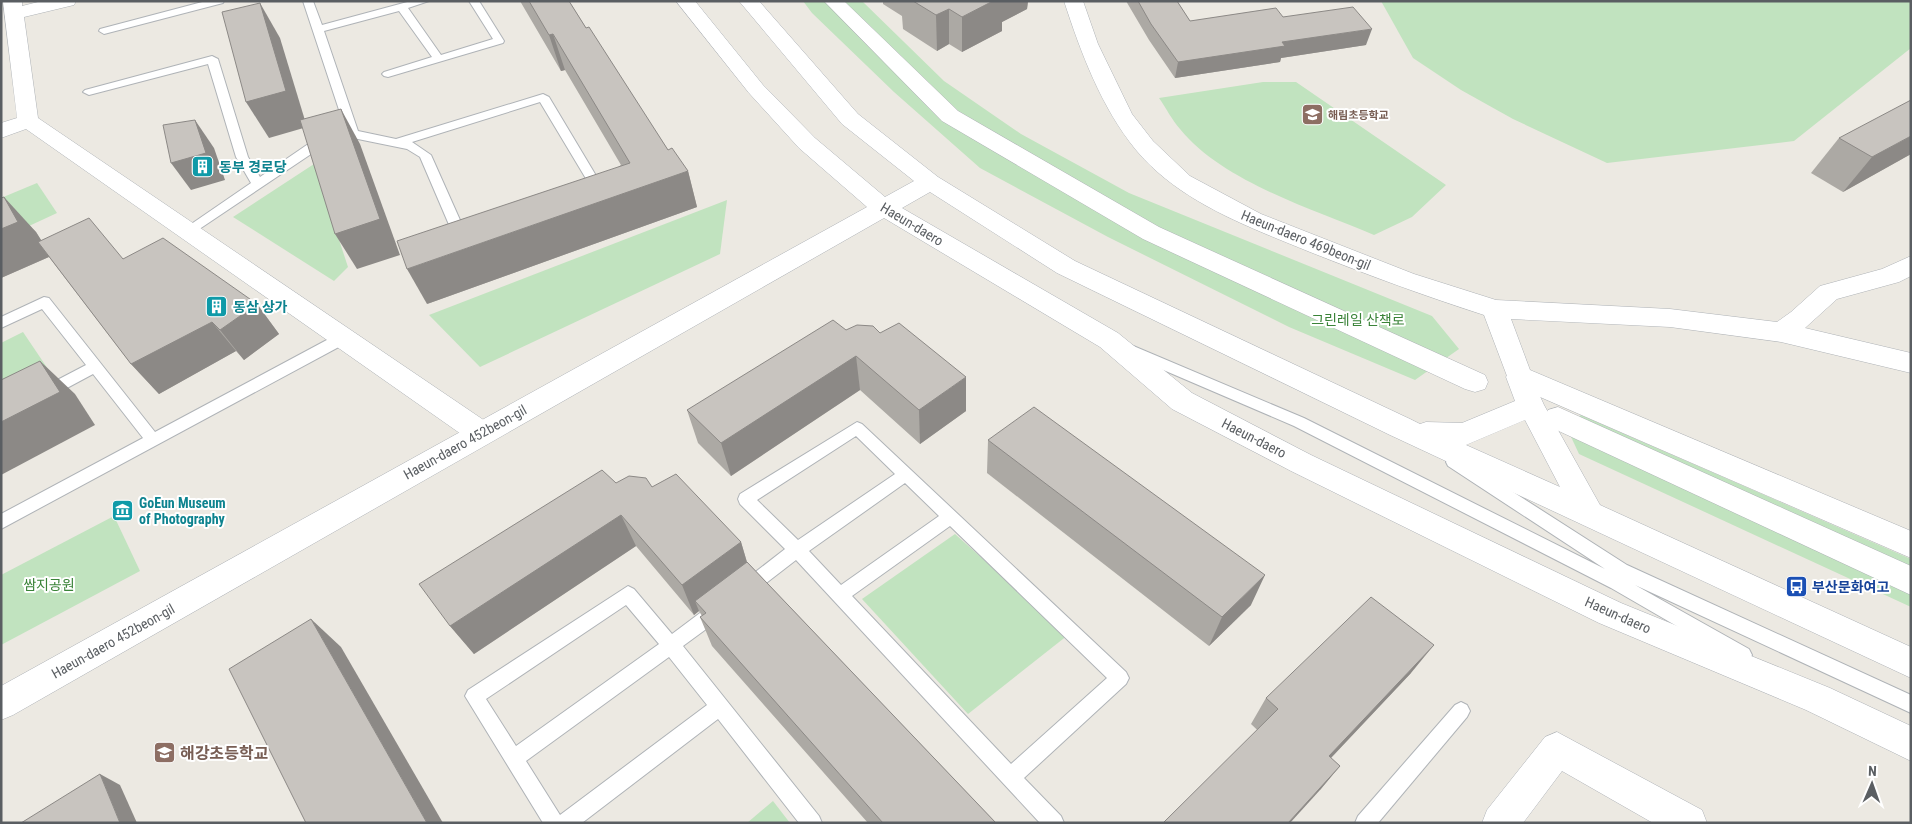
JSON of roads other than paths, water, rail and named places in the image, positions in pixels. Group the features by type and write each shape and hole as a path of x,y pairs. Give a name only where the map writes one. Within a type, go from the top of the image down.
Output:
{"street":[{"path":"67,1 12,8 28,121 481,433"},
{"name":"Haeun-daero","path":"685,1 756,89 807,143 882,207 1108,340 1182,401 1300,462 1610,613 1818,699 1911,744"},
{"path":"748,1 850,119 930,182 1066,267 1407,430 1588,512 1911,663"},
{"path":"833,1 950,116 1151,233 1475,382"},
{"name":"Haeun-daero 469beon-gil","path":"1073,1 1088,44 1122,115 1145,146 1182,181 1253,220 1405,280 1495,309 1670,318 1781,332 1911,363"},
{"path":"1,130 28,121"},
{"name":"Haeun-daero 452beon-gil","path":"1,704 882,207 930,182"},
{"path":"1781,332 1829,292 1890,276 1911,265"},
{"path":"1495,309 1531,406 1588,512"},
{"path":"1519,377 1911,545"},
{"path":"1407,430 1464,434 1531,406"},
{"path":"1558,418 1911,581"},
{"path":"1500,823 1557,749 1689,823"}],"lane":[{"path":"104,31 219,1"},
{"path":"308,1 353,134"},
{"path":"317,30 424,1"},
{"path":"388,74 499,41 474,1"},
{"path":"402,7 439,59"},
{"path":"89,92 212,59 242,158 258,184"},
{"path":"397,143 543,97 598,189 580,196"},
{"path":"189,232 321,141 353,134 411,146 425,155 459,239 469,236"},
{"path":"1,323 44,302 153,440"},
{"path":"1,522 343,338"},
{"path":"36,398 96,366"},
{"path":"1011,777 1120,678 857,428 746,499 840,595 1054,823"},
{"path":"1407,430 1621,570 1911,704"},
{"path":"513,759 671,645 797,550 906,474"},
{"path":"840,595 950,517"},
{"path":"554,823 474,696 628,594 671,645 812,823"},
{"path":"566,823 720,706"},
{"path":"1365,823 1460,711"}],"place":[{"name":"해림초등학교","path":"1312,115"},
{"name":"동부 경로당","path":"203,167"},
{"name":"동삼 상가","path":"217,307"},
{"name":"GoEun Museum of Photography","path":"123,511"},
{"name":"부산문화여고","path":"1796,587"},
{"name":"해강초등학교","path":"164,753"}],"park label":[{"name":"그린레일 산책로","path":"1358,320"},
{"name":"쌈지공원","path":"49,585"}]}
